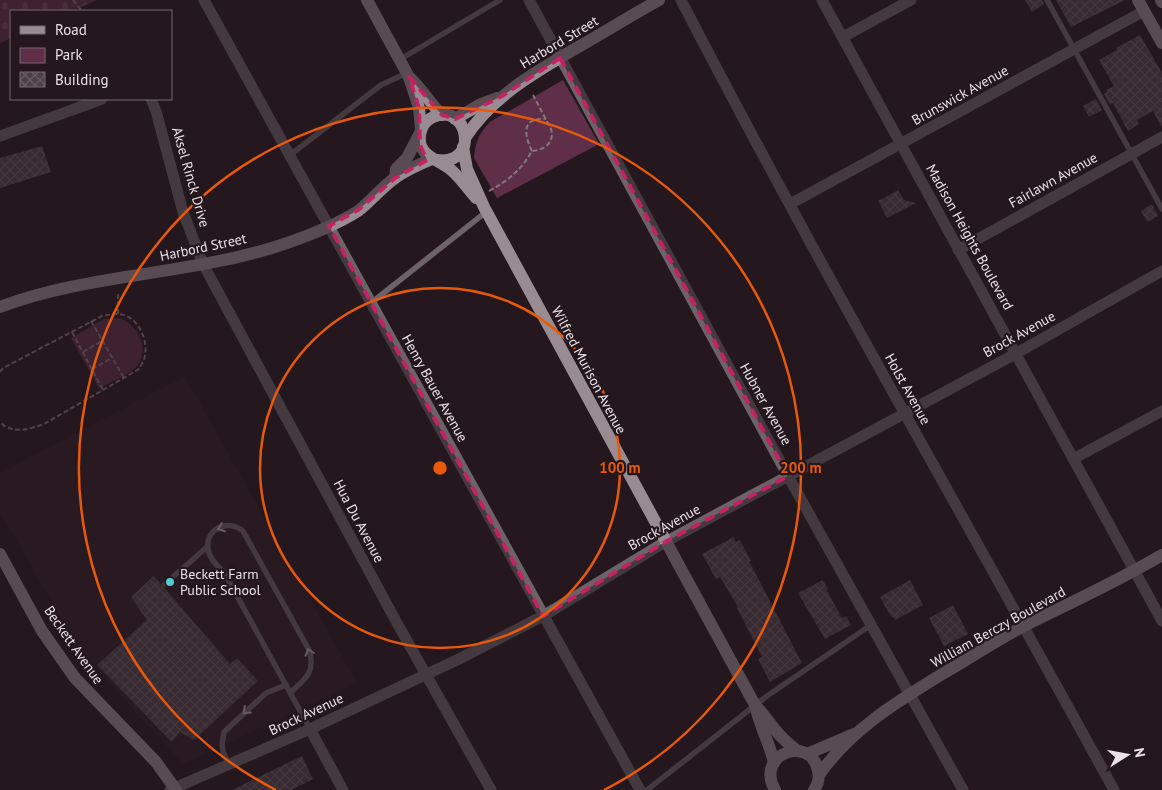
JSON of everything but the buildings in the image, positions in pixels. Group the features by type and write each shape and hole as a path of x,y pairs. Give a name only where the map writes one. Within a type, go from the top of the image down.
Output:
{"street":[{"name":"Henry Bauer Avenue","path":"204,0 640,790"},
{"path":"367,0 408,75 418,108 421,130 420,145 423,151 434,160 450,160 460,153 464,143 462,125 455,119 442,115 408,75"},
{"name":"Hubner Avenue","path":"529,0 788,476 963,790"},
{"name":"Harbord Street","path":"464,143 477,120 502,96 560,58 659,0"},
{"name":"Holst Avenue","path":"681,0 904,413 1114,790"},
{"name":"Madison Heights Boulevard","path":"822,0 958,250 1017,353 1162,621"},
{"path":"843,37 911,0"},
{"path":"1141,5 1162,43"},
{"name":"Brunswick Avenue","path":"790,204 1074,48 1141,5"},
{"name":"Harbord Street","path":"455,119 481,104 502,96"},
{"path":"0,136 99,100"},
{"name":"Aksel Rinck Drive","path":"151,100 183,212 203,264"},
{"path":"421,130 429,119 442,115"},
{"name":"Harbord Street","path":"395,178 396,169 407,158 421,130"},
{"name":"Fairlawn Avenue","path":"958,250 1162,137"},
{"name":"Wilfred Murison Avenue","path":"464,143 467,169 485,210 755,705 774,763"},
{"name":"Harbord Street","path":"0,308 27,297 57,290 203,264 273,248 316,233 329,226 358,210 395,178 423,162 434,160"},
{"name":"Wilfred Murison Avenue","path":"434,160 452,170 485,210"},
{"name":"Hua Du Avenue","path":"203,264 397,623 491,790"},
{"name":"Brock Avenue","path":"174,789 310,729 543,616 665,542 1017,353 1162,270"},
{"path":"1073,459 1162,411"},
{"name":"Beckett Avenue","path":"0,554 42,631 75,678 156,762 174,789"},
{"name":"William Berczy Boulevard","path":"816,786 833,756 854,734 909,694 1024,626 1135,572 1162,556"},
{"name":"Wilfred Murison Avenue","path":"755,705 767,718 779,736 802,752"},
{"path":"310,729 343,790"},
{"name":"William Berczy Boulevard","path":"774,763 784,753 802,752 854,734"},
{"path":"802,752 814,760 818,767 816,786"},
{"path":"763,790 774,763"},
{"path":"770,776 775,790"}],"lane":[{"path":"400,60 500,0"},
{"path":"1047,0 1162,210"},
{"path":"290,156 381,85 408,75"},
{"path":"371,303 485,210"},
{"path":"291,692 309,674 312,658 309,650 243,531 233,525 217,528 211,533 207,547 209,554 225,574 310,729"},
{"path":"165,584 207,547"},
{"path":"647,790 755,705 871,625"},
{"path":"229,765 223,752 224,732 266,693 286,685"}],"path":[{"path":"73,0 81,10"},
{"path":"489,191 510,179 518,172 532,151 540,150 548,145 552,139 546,119 533,95"},
{"path":"532,151 525,136 525,129 529,123 540,118 546,119"},
{"path":"118,294 118,314"},
{"path":"0,372 3,368 102,316 118,314 126,316 136,323 145,341 146,356 139,369 44,424 31,429 16,430 2,425 0,422"},
{"path":"91,322 124,378"},
{"path":"72,332 103,390"},
{"path":"83,352 102,341"},
{"path":"92,369 112,358"}],"highlighted area":[{"path":"560,58 788,476 665,542 543,616 329,226 358,210 395,178 427,160 420,145 419,108 409,77 442,115 455,119 502,96"}],"shaded area":[{"name":"Beckett Farm Public School","path":"185,376 357,683 183,764 80,651 0,512 0,473"}],"green space":[{"path":"0,0 97,0 74,10 10,10 10,38 0,43"},
{"path":"563,80 599,144 497,198 474,158 480,134 490,122"},
{"path":"118,318 131,325 136,331 140,338 143,353 141,360 129,373 99,388 71,338 104,319"}],"place":[{"name":"Beckett Farm Public School","path":"170,582"}]}
